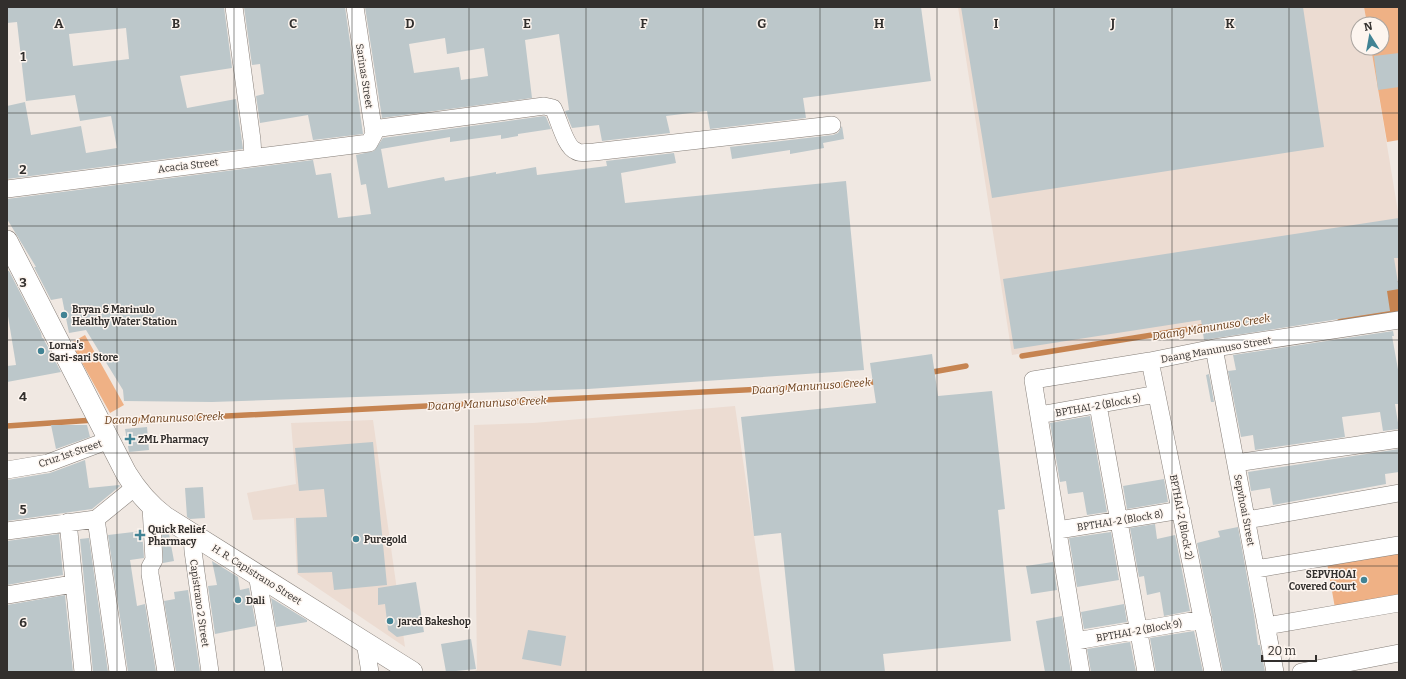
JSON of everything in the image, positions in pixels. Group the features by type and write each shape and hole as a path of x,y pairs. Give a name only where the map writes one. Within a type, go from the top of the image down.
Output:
{"street":[{"path":"234,7 253,157"},
{"name":"Sarinas Street","path":"355,7 371,136"},
{"name":"Acacia Street","path":"7,189 253,157 544,106 553,108 560,122 568,146 576,152 594,152 832,125"},
{"name":"H. R. Capistrano Street","path":"7,241 134,488 151,507 412,672"},
{"name":"Daang Manunuso Street","path":"1039,415 1033,380 1150,361 1214,348 1399,320"},
{"name":"Sepvhoai Street","path":"1214,348 1275,672"},
{"name":"BPTHAI-2 (Block 2)","path":"1150,361 1213,672"},
{"name":"BPTHAI-2 (Block 5)","path":"1039,415 1157,394"},
{"path":"1098,405 1146,672"},
{"path":"1039,415 1081,672"},
{"name":"Cruz 1st Street","path":"7,470 48,463 102,427"},
{"path":"1236,463 1399,439"},
{"path":"7,531 96,519 134,488"},
{"path":"1246,520 1399,493"},
{"path":"151,507 154,560 150,567 150,574 166,672"},
{"name":"BPTHAI-2 (Block 8)","path":"1058,530 1181,510"},
{"path":"96,519 118,672"},
{"path":"68,522 72,584 83,672"},
{"name":"Capistrano 2 Street","path":"192,534 193,551 210,672"},
{"path":"1256,569 1399,545"},
{"path":"257,574 274,672"},
{"path":"7,595 72,584"},
{"path":"1266,626 1399,603"},
{"name":"BPTHAI-2 (Block 9)","path":"1076,641 1202,619"},
{"path":"365,642 370,672"},
{"path":"1301,672 1399,653"}],"shaded area":[{"path":"958,7 1364,7 1366,16 1350,16 1350,56 1372,56 1399,218 1399,293 1012,355"},
{"path":"1364,7 1399,7 1399,140 1387,142 1372,56 1390,56 1390,16 1366,16"},
{"path":"85,335 124,405 110,413 71,343"},
{"path":"735,406 774,672 472,672 477,670 474,425 533,423"},
{"path":"373,420 405,647 297,574 294,518 253,520 247,493 296,484 291,423"},
{"name":"SEPVHOAI Covered Court","path":"1399,551 1399,597 1335,608 1327,563"}],"building":[{"path":"7,7 224,7 232,68 180,76 187,108 236,99 243,149 7,179 7,106 25,102 31,135 81,126 86,153 117,148 111,116 80,121 75,95 26,101 17,22 7,23","holes":["126,28 129,59 73,66 69,34"]},
{"path":"244,7 345,7 363,134 313,140 308,115 260,123 256,96 264,94 260,64 252,65"},
{"path":"365,7 921,7 931,81 803,98 806,118 710,129 707,111 666,116 670,133 602,141 599,125 572,128 565,111 569,110 559,34 525,40 532,98 382,118","holes":["445,38 447,54 484,48 488,76 461,80 459,67 414,73 409,44"]},
{"path":"961,7 1303,7 1324,147 992,198"},
{"path":"1399,53 1399,87 1378,90 1374,56 1390,56 1390,54"},
{"path":"544,116 546,117 551,129 518,134 518,136 501,139 501,135 450,142 450,137 381,149 388,188 444,177 445,181 536,167 537,175 607,166 606,161 674,153 676,163 621,173 625,203 846,181 864,370 588,389 212,402 124,401 123,390 86,330 69,333 62,298 51,300 34,267 36,267 7,219 7,199 313,160 316,175 331,173 338,218 371,214 366,184 361,185 356,155 374,151 383,138"},
{"path":"842,126 844,139 823,143 824,148 790,154 790,150 732,159 730,147 833,135 838,133"},
{"path":"1399,218 1399,258 1394,258 1399,289 1387,291 1390,311 1204,340 1201,320 1014,349 1003,279"},
{"path":"7,271 9,271 41,333 42,338 61,372 7,382 7,366 16,365 7,310"},
{"path":"1393,331 1394,336 1392,336 1399,375 1399,404 1395,404 1399,429 1383,431 1380,412 1342,417 1345,437 1255,450 1253,435 1241,437 1228,371 1236,370 1233,355"},
{"path":"932,354 938,396 992,391 1005,509 998,510 1011,641 883,654 885,672 795,672 781,533 754,536 741,417 876,403 870,363"},
{"path":"1209,374 1214,402 1211,402 1206,375"},
{"path":"1090,416 1107,512 1087,515 1083,492 1068,494 1066,481 1060,482 1050,423"},
{"path":"51,425 87,425 90,437 56,449"},
{"path":"147,427 149,450 129,452 125,429"},
{"path":"373,442 387,585 334,590 332,572 298,573 296,518 327,517 324,489 299,491 295,448"},
{"path":"1399,449 1399,472 1385,474 1386,484 1273,505 1270,488 1251,491 1248,472"},
{"path":"85,460 89,488 120,486 92,509 7,521 7,480 50,473"},
{"path":"1164,479 1168,502 1127,509 1123,486"},
{"path":"203,487 205,518 190,519 187,517 185,488"},
{"path":"1155,524 1157,539 1175,535 1190,611 1164,616 1160,592 1147,595 1144,576 1139,577 1130,528"},
{"path":"1238,527 1258,645 1260,645 1265,672 1223,672 1197,543 1220,537 1218,531"},
{"path":"142,531 144,558 130,560 137,606 145,604 156,672 128,672 108,535"},
{"path":"167,532 169,534 174,561 163,563 162,533"},
{"path":"1111,532 1119,580 1077,587 1069,538"},
{"path":"59,534 63,575 7,585 7,541"},
{"path":"89,538 108,672 93,672 80,539"},
{"path":"212,561 238,577 240,590 249,588 256,626 215,634 208,586 217,585"},
{"path":"1053,562 1057,590 1031,594 1026,566"},
{"path":"416,582 424,632 397,637 388,630 385,604 378,605 378,588"},
{"path":"188,590 200,672 176,672 164,601 175,599 174,592"},
{"path":"65,595 73,672 7,672 7,605"},
{"path":"271,598 307,620 307,622 276,627"},
{"path":"1124,604 1127,622 1084,629 1081,612"},
{"path":"1062,616 1071,672 1045,672 1036,621"},
{"path":"528,630 566,636 561,666 522,659"},
{"path":"1194,631 1203,672 1156,672 1150,638"},
{"path":"471,639 476,669 446,672 441,644"},
{"path":"1130,642 1136,672 1091,672 1087,649"}],"waterway":[{"name":"Daang Manunuso Creek","path":"1344,305 1399,297"},
{"name":"Daang Manunuso Creek","path":"1022,356 1208,326"},
{"name":"Daang Manunuso Creek","path":"927,373 966,366"},
{"name":"Daang Manunuso Creek","path":"105,420 129,421 861,384 879,381"},
{"name":"Daang Manunuso Creek","path":"7,426 94,420"}],"place":[{"name":"Bryan & Marinulo Healthy Water Station","path":"64,315"},
{"name":"Lorna's Sari-sari Store","path":"41,351"},
{"name":"ZML Pharmacy","path":"130,439"},
{"name":"Quick Relief Pharmacy","path":"140,535"},
{"name":"Puregold","path":"356,539"},
{"name":"SEPVHOAI Covered Court","path":"1364,580"},
{"name":"Dali","path":"238,600"},
{"name":"Jared Bakeshop","path":"390,621"}]}
